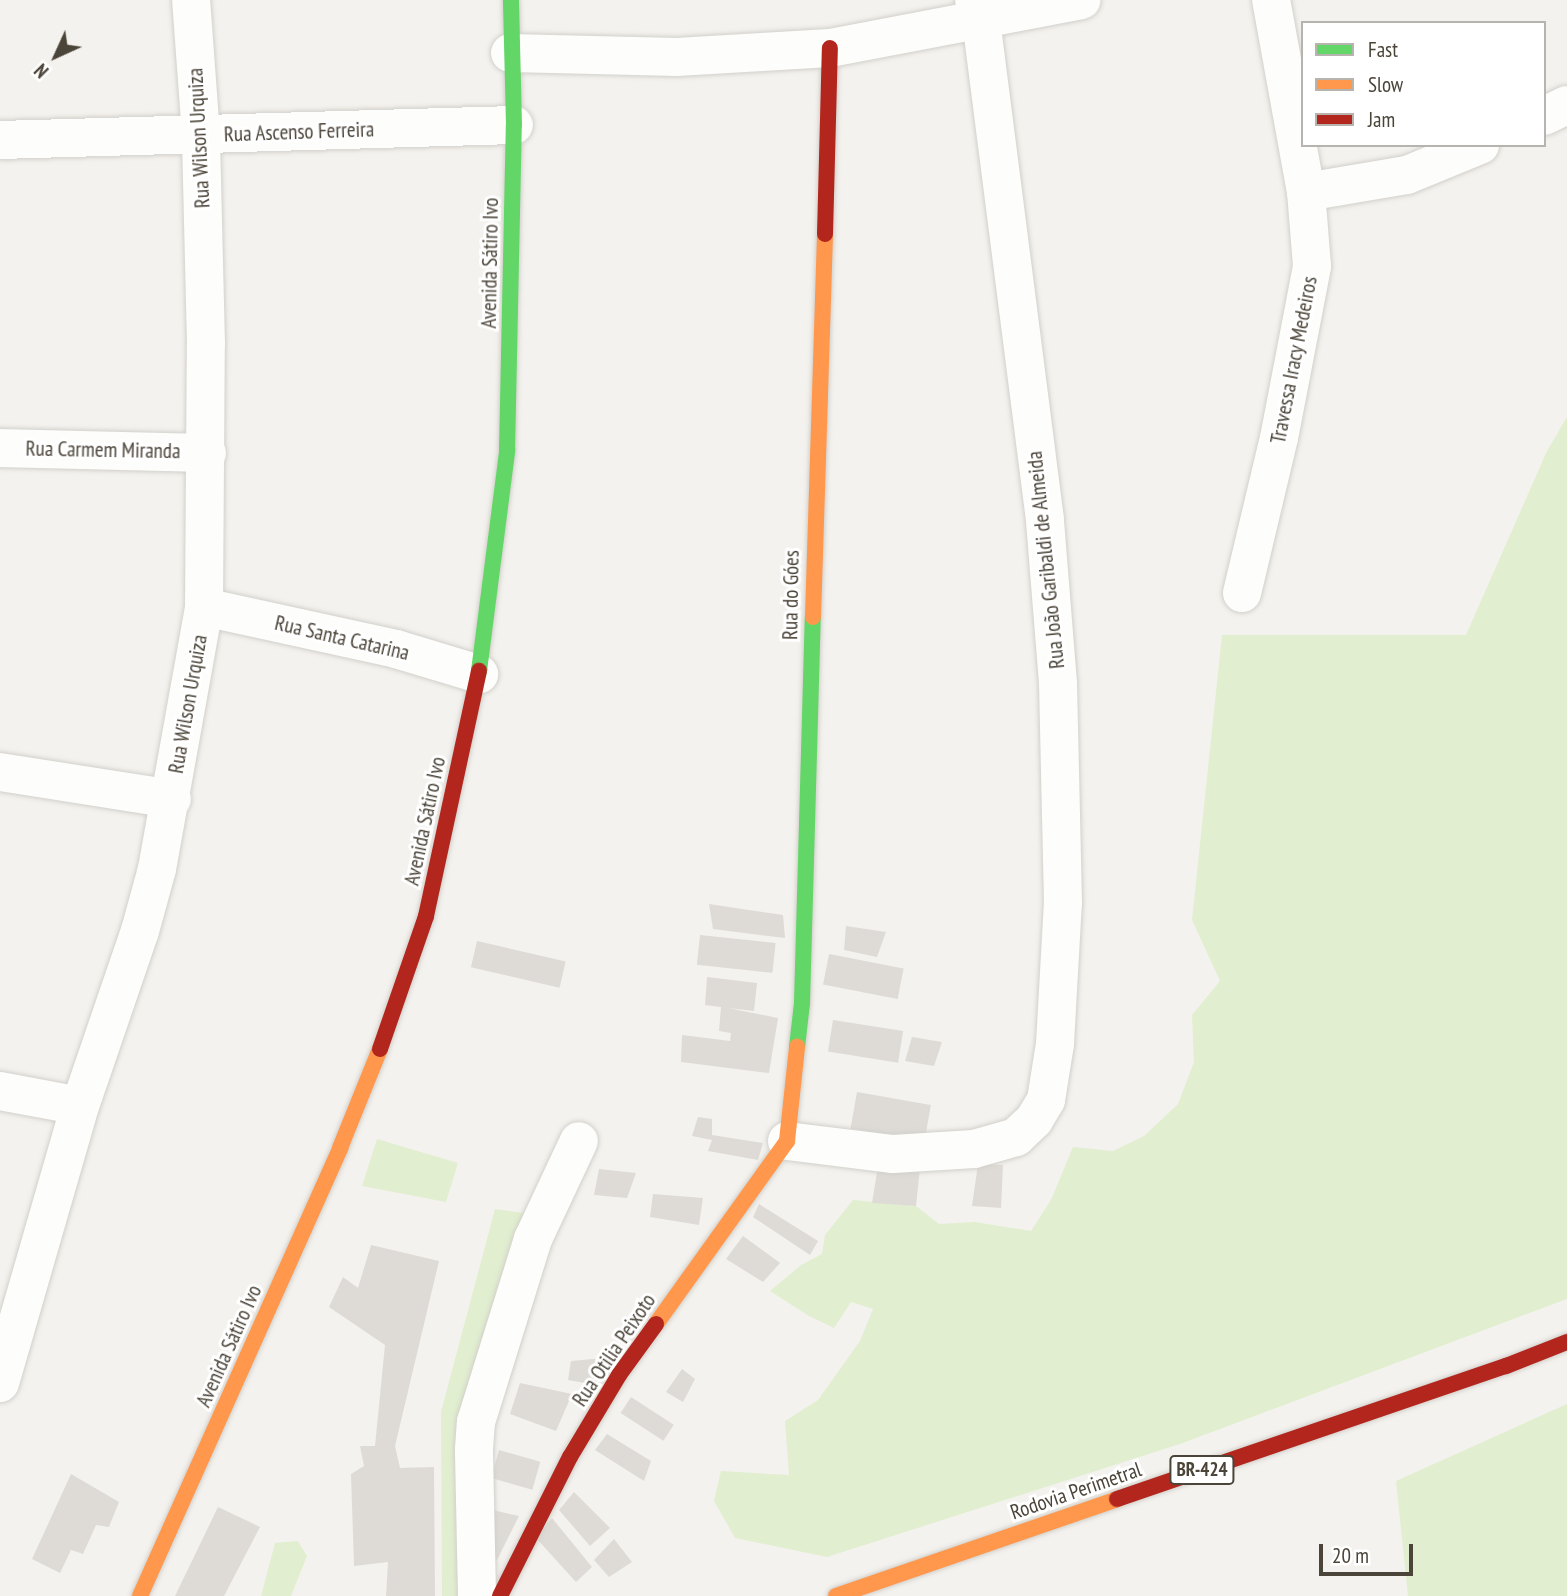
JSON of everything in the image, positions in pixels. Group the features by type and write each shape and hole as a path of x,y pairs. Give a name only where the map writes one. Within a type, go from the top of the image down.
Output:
{"main road":[{"name":"Avenida Sátiro Ivo","path":"140,1596 340,1148 389,1026 426,916 479,674 507,451 514,125 510,0"},
{"name":"Rua do Góes","path":"787,1141 802,1003 830,48"},
{"name":"Rua Otilia Peixoto","path":"500,1596 570,1457 619,1375 787,1141"},
{"name":"Rodovia Perimetral","path":"836,1596 1506,1366 1567,1342"}],"street":[{"name":"Rua Wilson Urquiza","path":"0,1383 80,1106 140,931 157,869 172,799 204,607 207,453 201,135 191,0"},
{"path":"510,53 677,57 830,48 977,10 1081,0"},
{"name":"Travessa Iracy Medeiros","path":"1242,593 1279,438 1312,266 1306,192 1271,0"},
{"name":"Rua João Garibaldi de Almeida","path":"787,1141 893,1154 974,1149 1016,1136 1034,1120 1046,1100 1055,1044 1063,903 1058,683 1045,520 977,10"},
{"path":"1546,115 1567,105"},
{"name":"Rua Ascenso Ferreira","path":"0,140 514,125"},
{"path":"1306,192 1407,175 1475,147"},
{"name":"Rua Carmem Miranda","path":"0,448 207,453"},
{"name":"Rua Santa Catarina","path":"204,607 396,649 479,674"},
{"path":"0,772 172,799"},
{"path":"0,1091 80,1106"},
{"path":"477,1596 476,1422 533,1238 579,1141"}],"green space":[{"path":"1567,417 1567,1299 1180,1444 827,1557 735,1538 714,1501 721,1471 789,1475 785,1421 818,1400 860,1341 873,1309 851,1302 834,1328 809,1316 770,1291 801,1265 822,1254 825,1235 853,1200 916,1206 939,1224 975,1222 1031,1231 1051,1200 1073,1147 1113,1151 1144,1136 1178,1104 1194,1062 1192,1015 1220,981 1192,920 1222,635 1466,635 1547,451"},
{"path":"377,1139 458,1163 446,1202 362,1186"},
{"path":"495,1209 524,1213 469,1419 471,1596 442,1596 441,1412"},
{"path":"1567,1404 1567,1596 1408,1596 1396,1481"},
{"path":"298,1541 307,1556 291,1596 261,1596 275,1543"}],"building":[{"path":"709,904 783,915 785,938 713,929"},
{"path":"846,926 886,932 877,957 844,950"},
{"path":"700,935 776,943 772,973 697,965"},
{"path":"477,941 566,961 560,988 471,967"},
{"path":"829,954 904,969 898,999 823,984"},
{"path":"707,977 757,983 754,1011 728,1008 778,1018 769,1073 681,1062 682,1035 730,1041 731,1033 719,1031 721,1007 705,1005"},
{"path":"833,1020 903,1031 898,1063 828,1052"},
{"path":"912,1037 942,1042 934,1066 905,1061"},
{"path":"857,1092 931,1105 924,1141 851,1128"},
{"path":"698,1117 712,1119 712,1135 763,1143 758,1160 708,1151 712,1140 692,1136"},
{"path":"879,1160 920,1168 916,1206 872,1203"},
{"path":"978,1164 1003,1165 1001,1208 972,1206"},
{"path":"599,1169 636,1173 627,1198 594,1195"},
{"path":"653,1194 703,1198 699,1225 650,1217"},
{"path":"759,1204 818,1241 810,1255 753,1217"},
{"path":"743,1236 780,1263 763,1282 726,1259"},
{"path":"371,1245 439,1261 395,1446 400,1468 434,1467 435,1596 386,1596 388,1562 354,1566 351,1474 364,1466 360,1446 375,1446 385,1345 329,1307 343,1277 358,1288"},
{"path":"604,1358 596,1385 568,1380 571,1361"},
{"path":"682,1369 695,1379 683,1402 666,1392"},
{"path":"520,1383 572,1394 556,1431 510,1414"},
{"path":"631,1397 674,1425 663,1441 621,1413"},
{"path":"607,1434 651,1461 644,1481 595,1450"},
{"path":"499,1450 540,1462 532,1490 491,1478"},
{"path":"71,1474 119,1502 109,1527 96,1525 83,1554 71,1550 60,1573 32,1559"},
{"path":"574,1492 610,1528 590,1546 559,1510"},
{"path":"218,1507 260,1527 224,1596 175,1596"},
{"path":"484,1508 519,1516 497,1560 485,1557"},
{"path":"552,1518 592,1567 576,1582 536,1538"},
{"path":"614,1539 632,1562 609,1577 594,1560"}],"traffic: fast":[{"path":"479,671 507,451 514,125 511,0"},
{"path":"797,1047 802,1003 813,617"}],"traffic: slow":[{"path":"813,617 825,234"},
{"path":"656,1324 787,1141 797,1047"},
{"path":"140,1596 340,1148 380,1049"},
{"path":"836,1596 1117,1499"}],"traffic: jam":[{"path":"825,234 830,48"},
{"path":"380,1049 426,916 479,671"},
{"path":"500,1596 570,1457 619,1375 656,1324"},
{"path":"1117,1499 1506,1366 1567,1342"}]}
